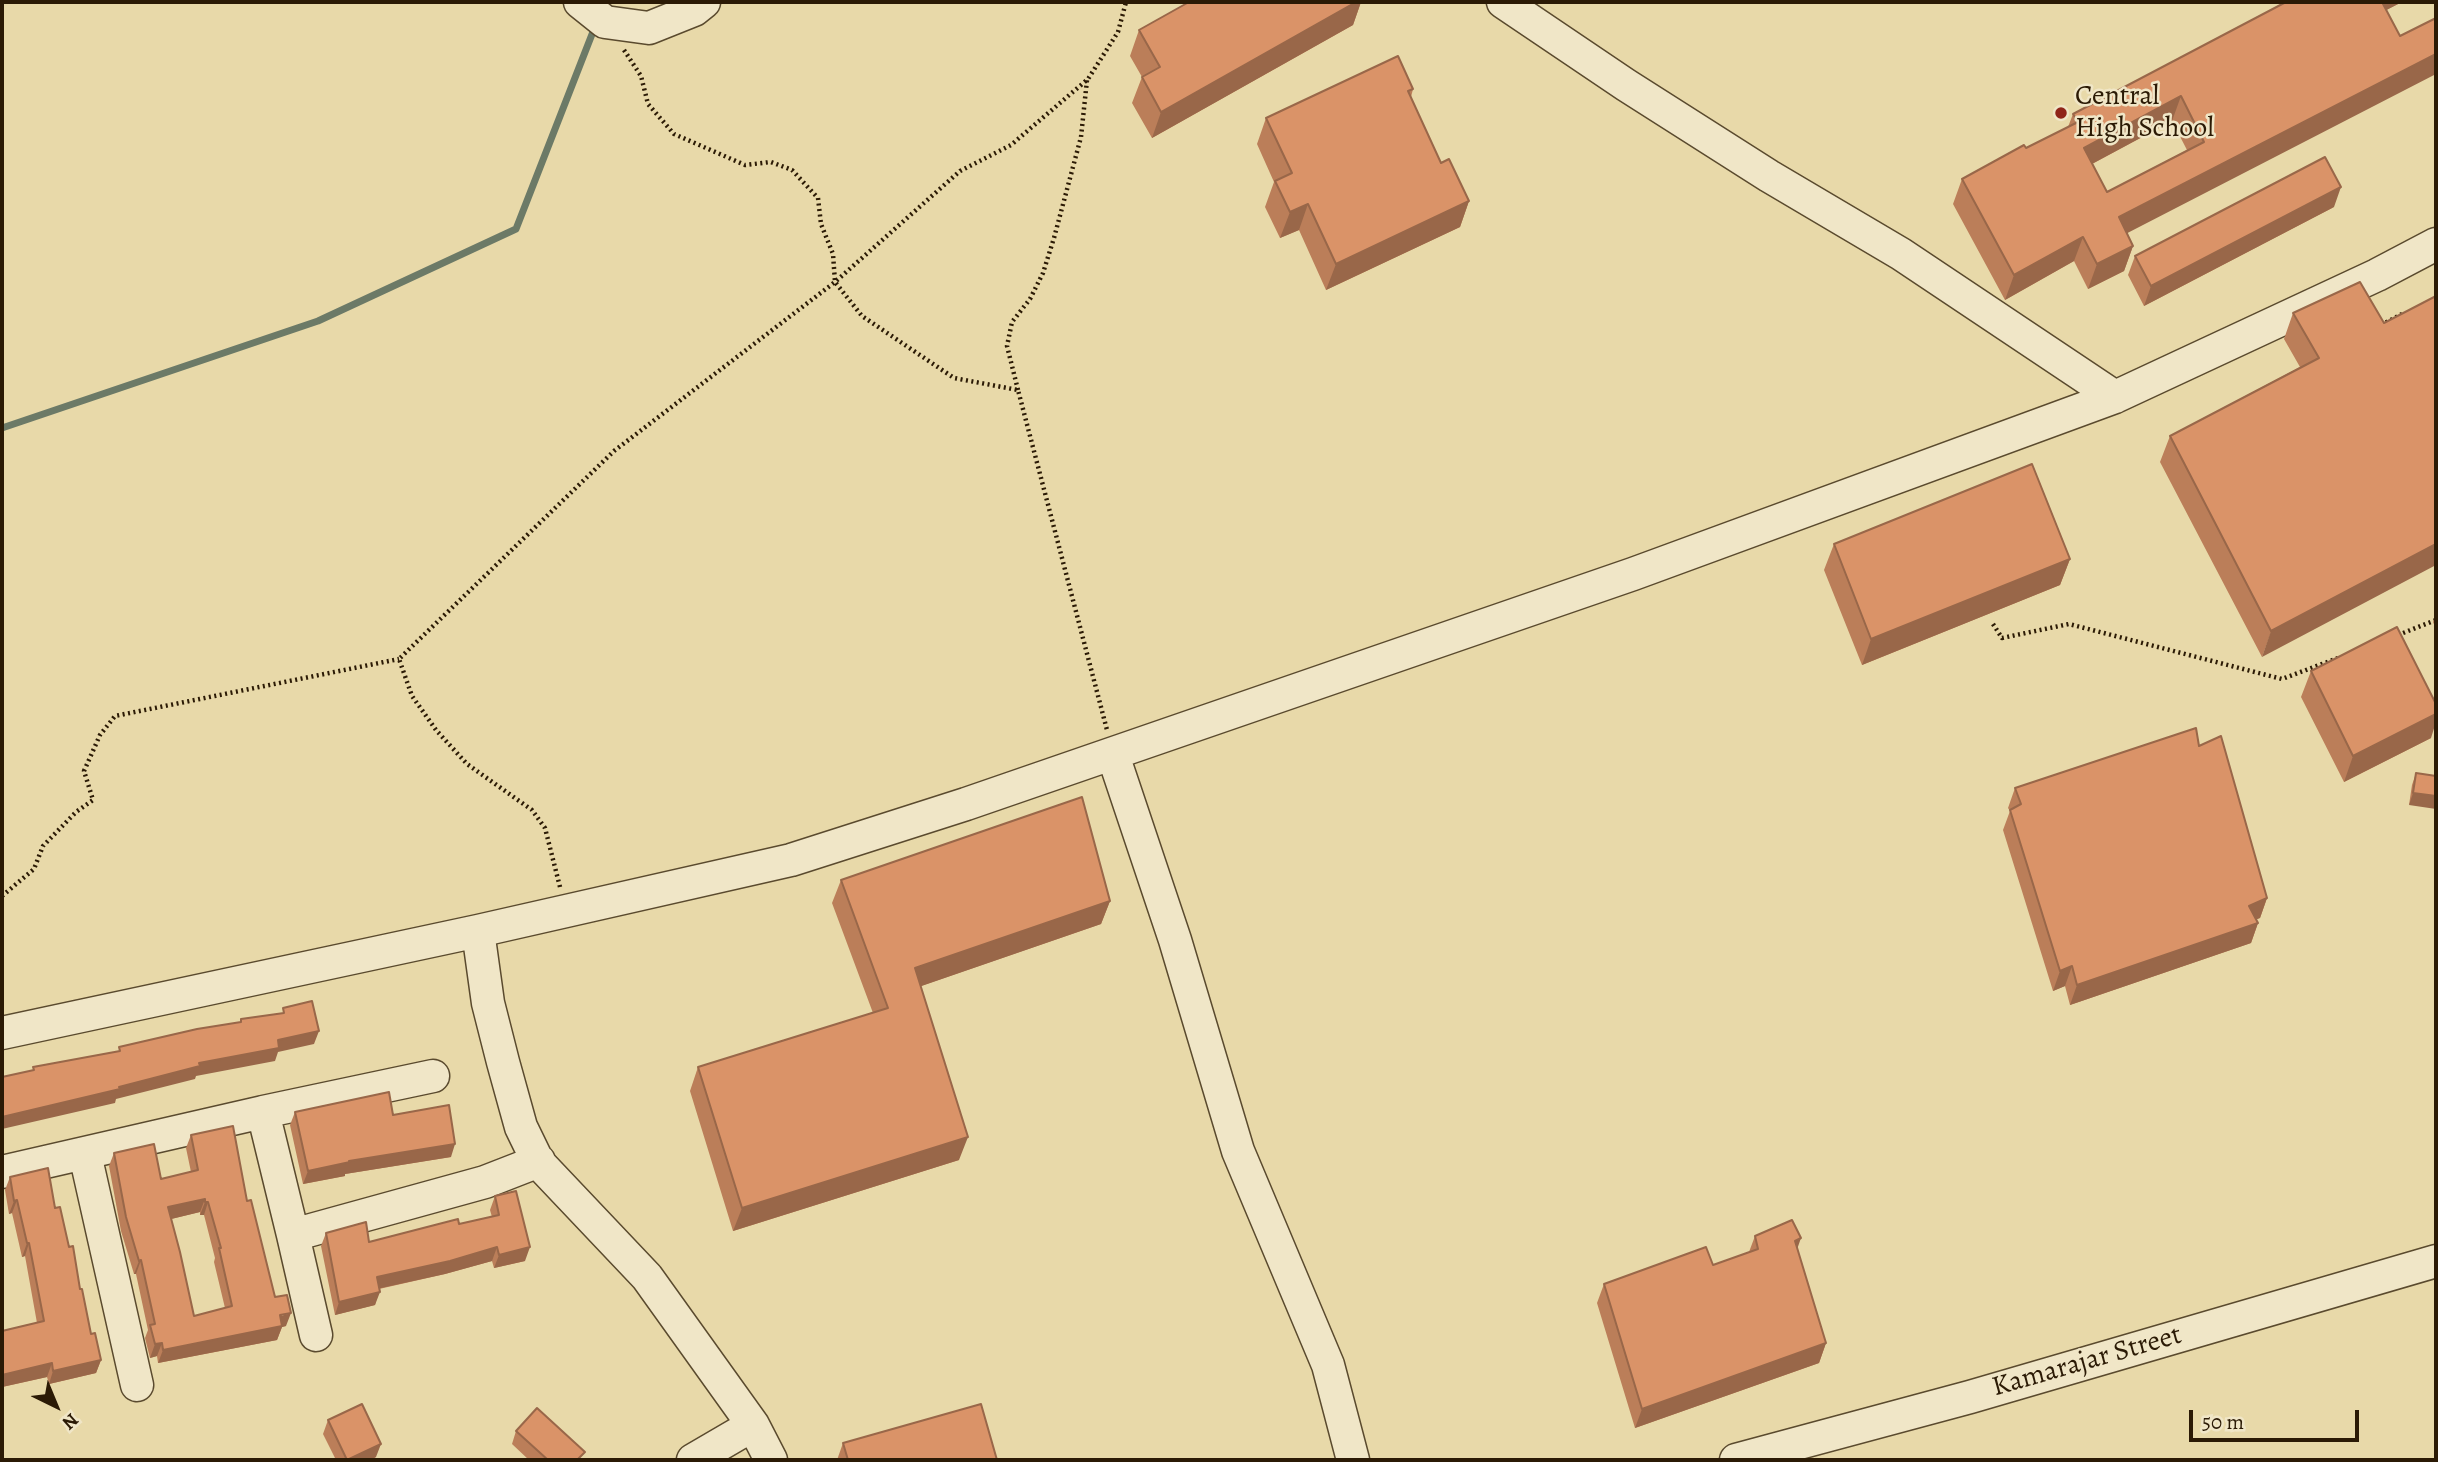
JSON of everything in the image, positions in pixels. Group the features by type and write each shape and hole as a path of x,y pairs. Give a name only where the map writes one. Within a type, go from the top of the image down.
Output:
{"street":[{"path":"589,9 649,28 694,10 704,2"},
{"path":"1503,2 1626,85 1769,176 1901,254 2115,397"},
{"path":"2,1033 478,931 791,860 1113,755 1633,575 2115,397 2377,275 2436,244"},
{"path":"1113,755 1175,940 1238,1151 1328,1365 1353,1460"},
{"path":"478,931 488,1003 503,1062 522,1128 539,1161 647,1277 753,1425 771,1460"},
{"path":"2,1172 433,1076"},
{"path":"262,1112 316,1335"},
{"path":"85,1154 137,1385"},
{"path":"293,1235 485,1182 539,1161"},
{"name":"Kamarajar Street","path":"1736,1460 1970,1397 2436,1261"},
{"path":"694,1460 753,1425"}],"path":[{"path":"2,896 34,869 43,846 76,812 93,800 84,771 100,735 115,716 398,659 614,451 835,282 960,170 1011,145 1087,79 1118,32 1126,2"},
{"path":"589,9 641,76 648,104 674,134 745,165 771,162 792,170 818,198 821,224 833,254 835,282 862,316 954,378 1018,390"},
{"path":"1087,79 1081,137 1054,238 1043,273 1030,299 1012,322 1007,346 1113,755"},
{"path":"2380,325 2414,308"},
{"path":"2392,638 2436,620"},
{"path":"1993,624 2002,638 2069,624 2282,679 2343,656"},
{"path":"398,659 412,696 436,730 467,764 532,810 545,828 565,911"}],"building":[{"path":"1189,2 1356,2 1161,112 1142,77 1160,67 1139,30"},
{"path":"2286,2 2382,2 2400,36 2436,18 2436,54 2119,217 2133,246 2097,264 2083,237 2014,275 1962,179 2024,145 2026,148 2078,122 2073,114","holes":["2181,96 2204,142 2107,192 2084,148"]},
{"path":"1398,56 1413,89 1408,91 1441,163 1449,159 1469,201 1336,264 1308,204 1290,212 1275,181 1292,173 1266,118"},
{"path":"2325,157 2341,187 2151,286 2135,256"},
{"path":"2360,282 2384,323 2436,296 2436,544 2271,631 2170,436 2319,358 2293,313"},
{"path":"2032,464 2070,559 1871,639 1834,544"},
{"path":"2397,627 2436,704 2436,714 2353,756 2311,671"},
{"path":"2196,728 2199,746 2221,736 2267,898 2249,906 2258,923 2077,985 2072,966 2060,971 2010,810 2021,804 2015,788"},
{"path":"2416,773 2436,776 2436,796 2413,793"},
{"path":"1082,797 1110,901 915,968 968,1137 742,1208 698,1067 888,1008 841,880"},
{"path":"312,1001 319,1031 278,1040 279,1048 199,1063 200,1066 119,1087 120,1089 2,1117 2,1077 34,1070 33,1067 120,1051 119,1047 197,1029 241,1022 241,1019 284,1013 283,1008"},
{"path":"389,1092 393,1115 449,1105 455,1144 349,1161 308,1171 295,1112"},
{"path":"233,1126 247,1201 251,1200 275,1297 287,1295 291,1313 280,1315 282,1326 163,1350 162,1343 155,1344 150,1325 155,1324 141,1260 139,1261 126,1217 114,1153 154,1144 161,1179 198,1170 191,1135","holes":["205,1199 205,1202 208,1202 221,1248 232,1306 194,1316 168,1207"]},
{"path":"48,1168 55,1208 60,1207 69,1247 73,1246 91,1334 95,1333 101,1360 53,1371 52,1363 2,1375 2,1331 44,1321 29,1243 17,1200 14,1201 10,1177"},
{"path":"516,1191 530,1247 499,1255 497,1247 450,1261 377,1277 380,1292 339,1302 326,1233 366,1222 369,1242 458,1219 459,1224 499,1215 495,1196"},
{"path":"1792,1220 1801,1238 1795,1241 1826,1343 1642,1409 1604,1284 1706,1247 1713,1265 1758,1249 1755,1236"},
{"path":"362,1404 381,1444 347,1460 328,1420"},
{"path":"981,1404 997,1460 848,1460 843,1443"},
{"path":"537,1408 585,1452 577,1460 548,1460 516,1431"}],"waterway":[{"path":"2,428 318,321 516,229 596,24"}],"place":[{"name":"Central High School","path":"2061,113"}]}
